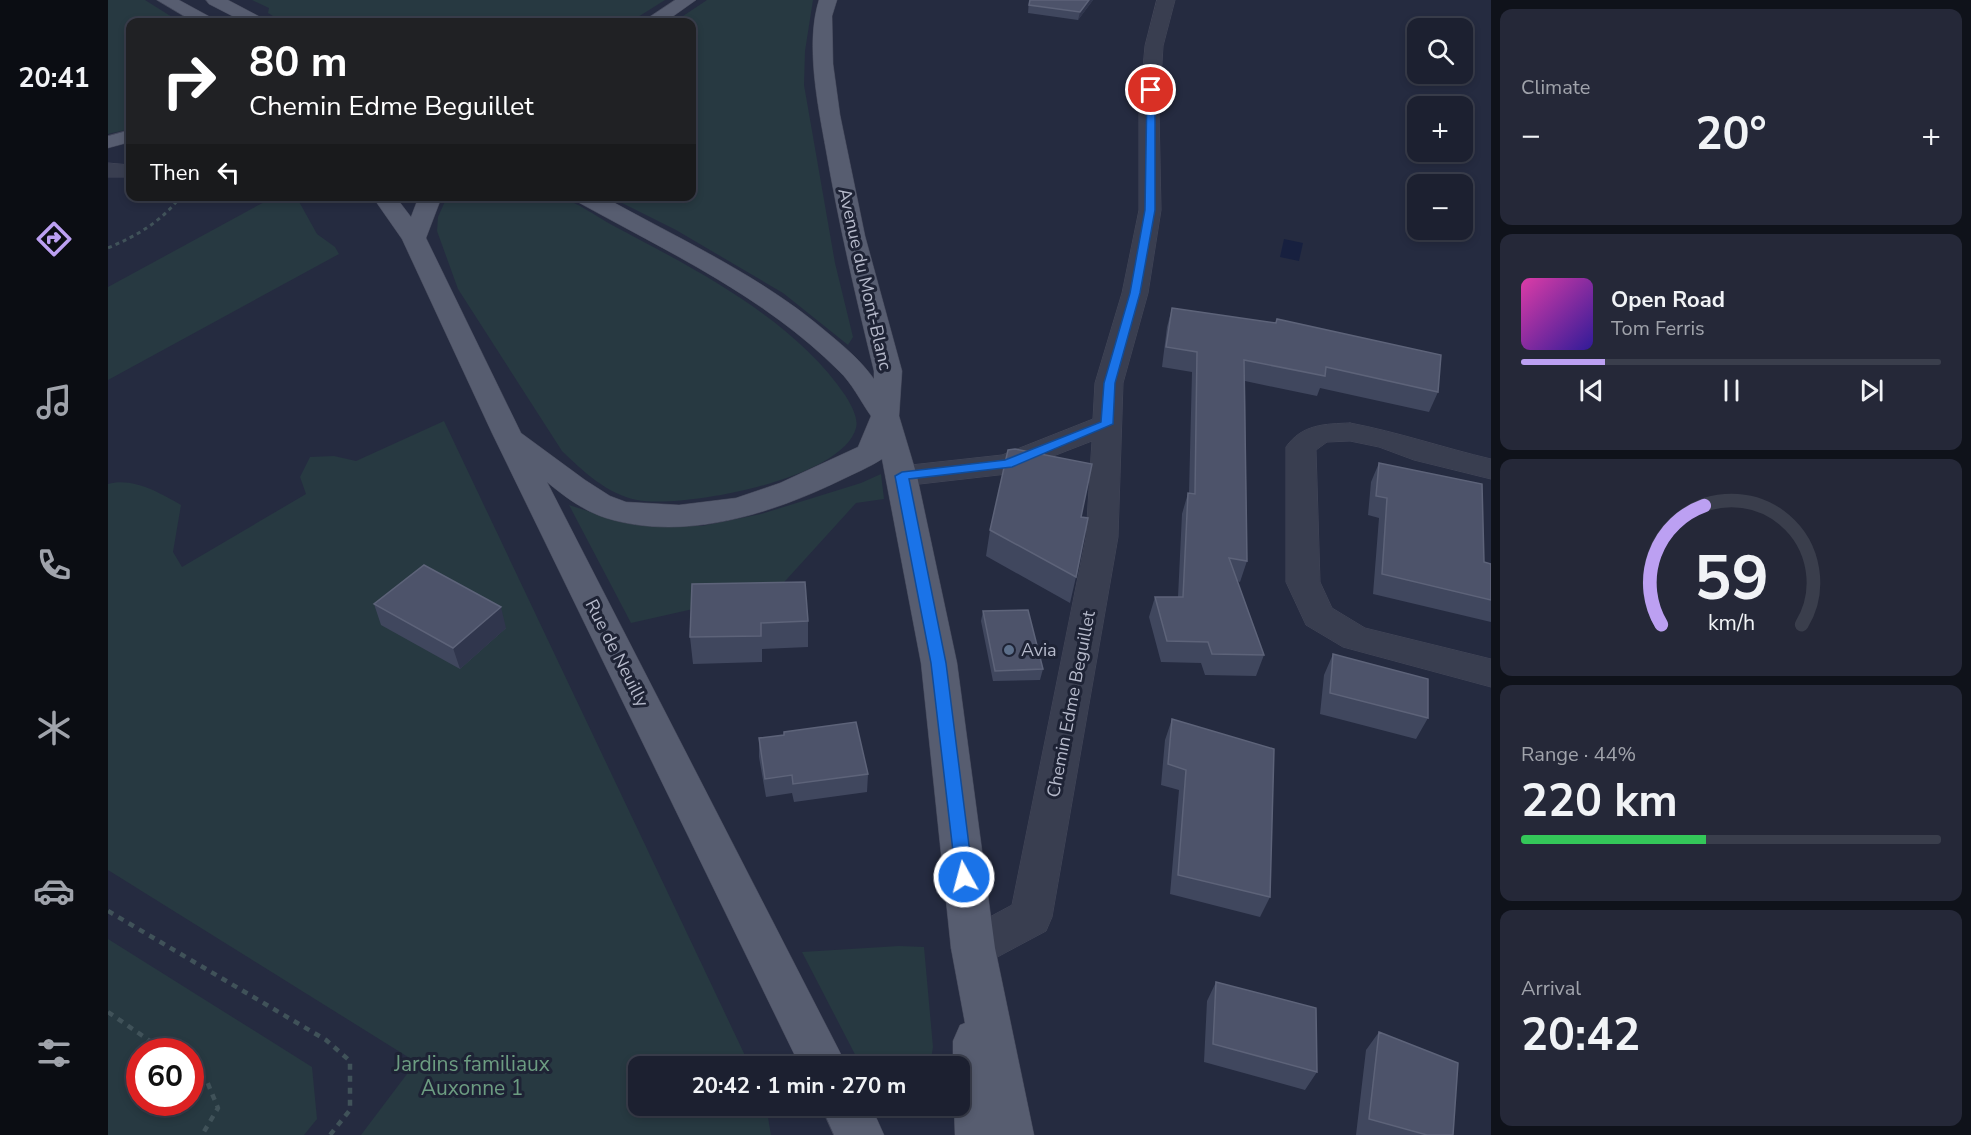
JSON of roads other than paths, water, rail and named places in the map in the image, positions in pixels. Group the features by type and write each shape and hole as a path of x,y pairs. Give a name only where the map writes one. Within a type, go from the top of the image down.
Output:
{"main road":[{"path":"166,0 199,18"},
{"path":"215,0 249,18"},
{"path":"660,18 687,0"},
{"name":"Avenue du Mont-Blanc","path":"828,0 824,16 824,64 830,115 853,236 888,371 885,416 902,476 939,663 973,948"},
{"path":"108,142 126,137"},
{"name":"Rue de Neuilly","path":"387,201 414,238 507,433 819,1056"},
{"path":"414,238 428,201"},
{"path":"507,433 575,488 614,510 670,516 711,514 760,503 826,476 871,453 885,416 850,367 795,318 759,292 593,201"},
{"path":"973,948 979,1135"},
{"path":"973,948 1010,1135"},
{"path":"850,1116 860,1135"}],"street":[{"name":"Chemin Edme Beguillet","path":"973,948 1031,917 1102,537 1109,383 1135,293 1150,210 1149,112 1154,46 1166,0"},
{"path":"108,170 126,171"},
{"path":"902,476 1007,464 1107,424"},
{"path":"1491,469 1425,453 1386,439 1350,432 1320,433 1301,447 1303,582 1318,616 1355,638 1491,673"}],"water":[{"path":"1284,239 1303,243 1299,261 1280,257"}],"place":[{"name":"Avia","path":"1009,650"}],"park label":[{"name":"Jardins familiaux Auxonne 1","path":"472,1076"}]}
